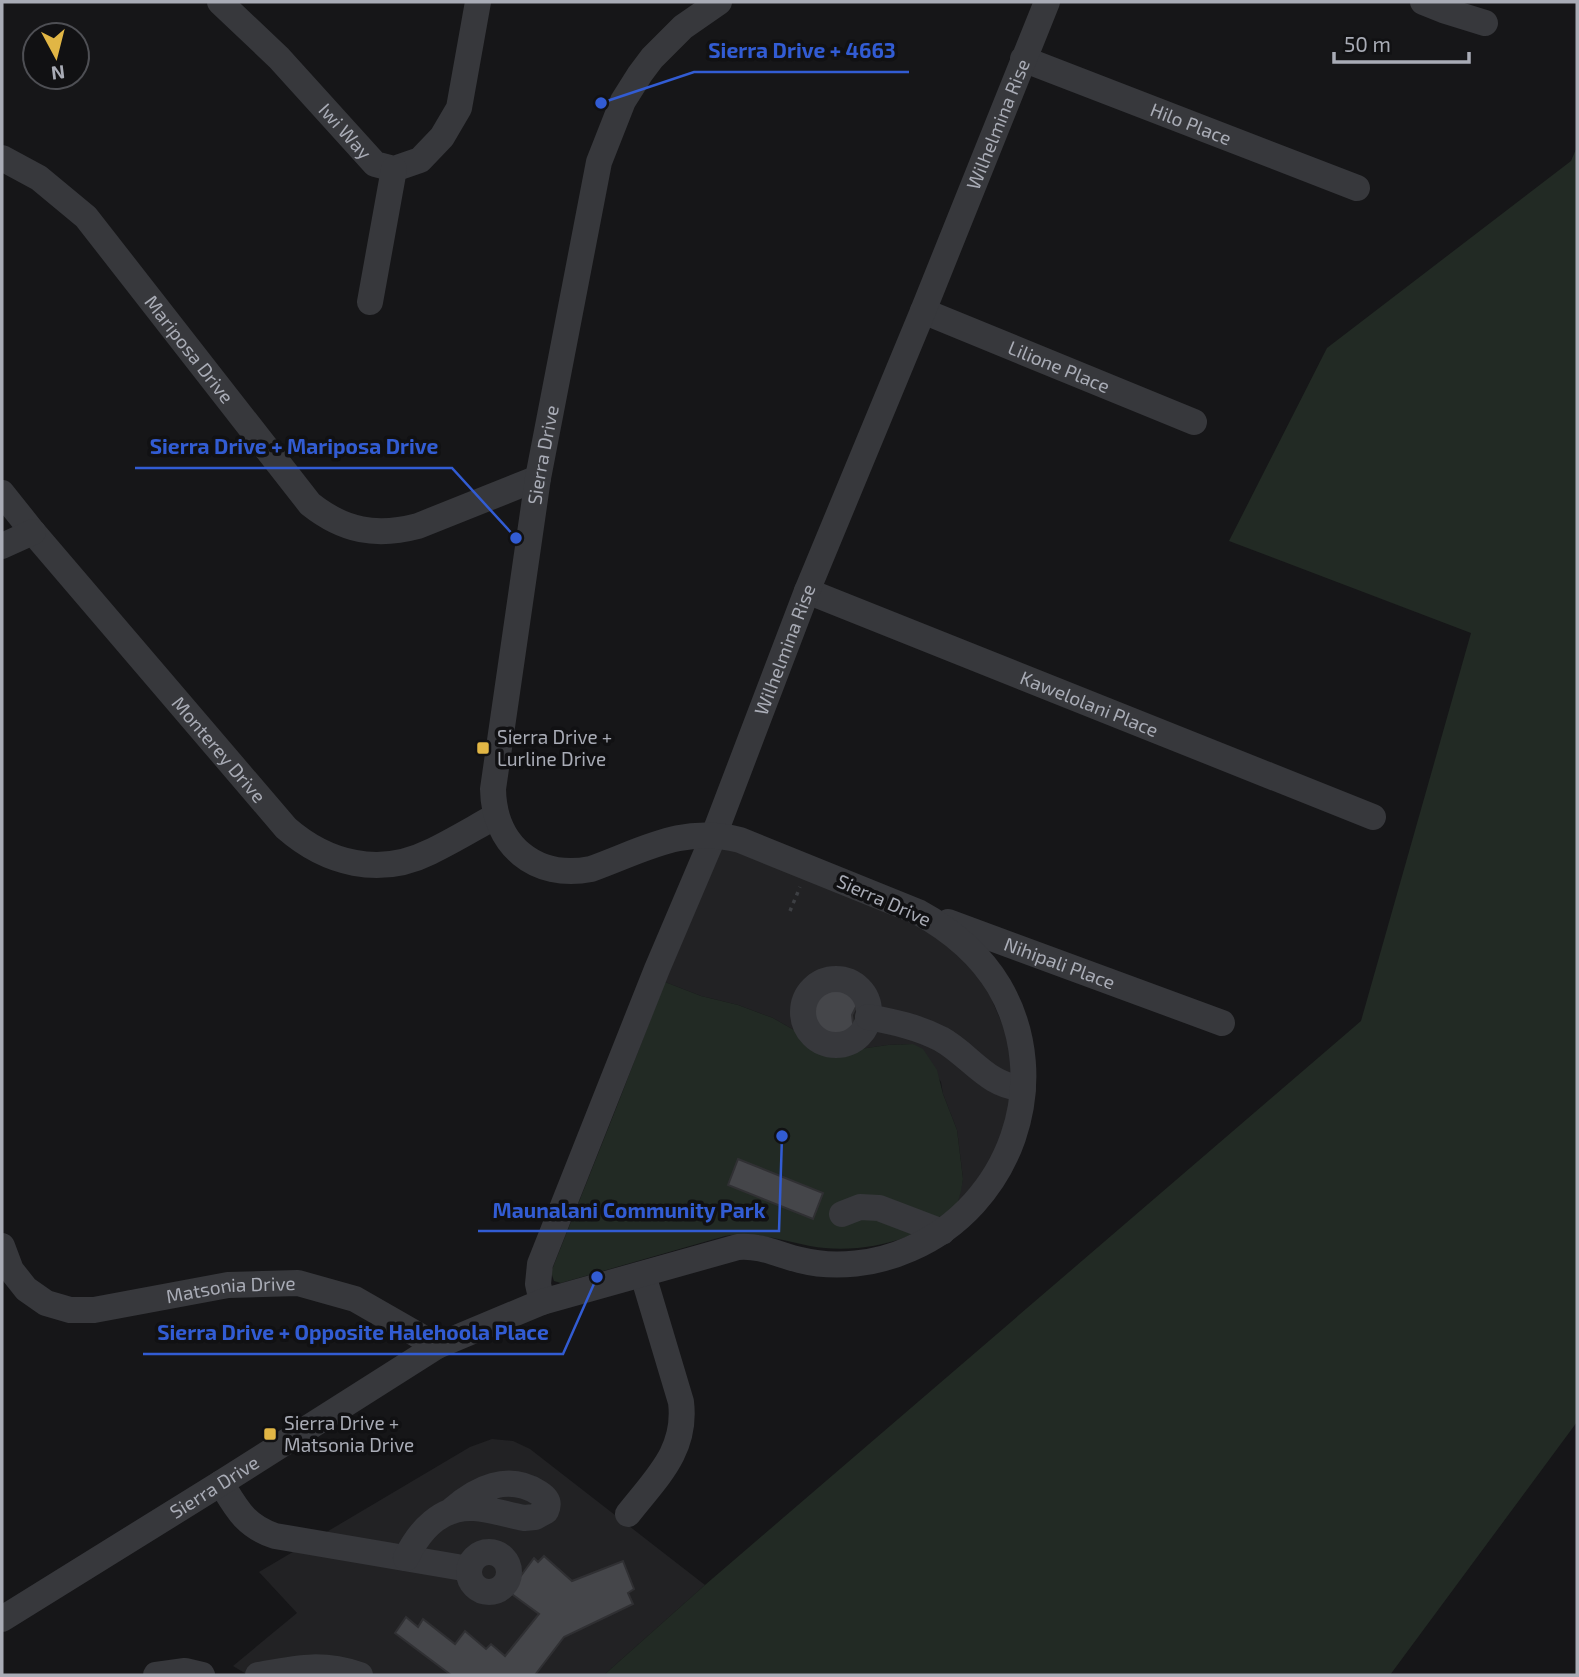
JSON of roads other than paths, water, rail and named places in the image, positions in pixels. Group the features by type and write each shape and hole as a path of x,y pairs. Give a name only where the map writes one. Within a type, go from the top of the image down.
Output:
{"street":[{"name":"Iwi Way","path":"220,2 279,58 374,164 394,169 420,160 442,137 459,108 478,2"},
{"name":"Sierra Drive","path":"2,1619 438,1346 542,1302 738,1247 763,1248 812,1262 845,1264 889,1257 910,1250 942,1232 965,1213 993,1180 1005,1160 1019,1118 1023,1088 1017,1028 999,987 987,968 956,936 937,923 897,903 740,840 714,835 681,836 591,869 553,870 517,850 508,840 496,816 493,789 538,478 597,172 622,101 652,58 683,27 719,2"},
{"name":"Wilhelmina Rise","path":"542,1302 538,1284 540,1264 657,969 714,835 807,591 1047,2"},
{"path":"1423,2 1485,23"},
{"name":"Hilo Place","path":"1023,59 1357,188"},
{"name":"Mariposa Drive","path":"2,158 39,178 86,217 310,504 323,514 353,528 386,532 402,530 538,478"},
{"path":"370,302 394,169"},
{"name":"Lilione Place","path":"923,311 1194,422"},
{"name":"Monterey Drive","path":"2,493 286,828 312,848 327,856 358,864 396,863 431,852 496,816"},
{"path":"2,546 33,532"},
{"name":"Kawelolani Place","path":"807,591 1373,817"},
{"name":"Nihipali Place","path":"897,903 1222,1023"},
{"path":"868,1017 925,1032 953,1046 998,1083 1023,1088"},
{"path":"842,1214 860,1207 879,1208 942,1232"},
{"name":"Matsonia Drive","path":"2,1246 18,1280 36,1297 58,1307 94,1310 228,1285 298,1283 355,1299 438,1346"},
{"path":"628,1514 675,1451 683,1415 643,1275"},
{"path":"221,1483 239,1513 265,1533 469,1569"},
{"path":"406,1558 419,1535 430,1524 452,1510"},
{"path":"258,1675 313,1666 360,1675"},
{"path":"156,1675 185,1671 202,1675"}],"place":[{"name":"Sierra Drive + 4663","path":"601,103"},
{"name":"Sierra Drive + Mariposa Drive","path":"516,538"},
{"name":"Sierra Drive + Lurline Drive","path":"483,748"},
{"name":"Maunalani Community Park","path":"782,1136"},
{"name":"Sierra Drive + Opposite Halehoola Place","path":"597,1277"},
{"name":"Sierra Drive + Matsonia Drive","path":"270,1434"}]}
